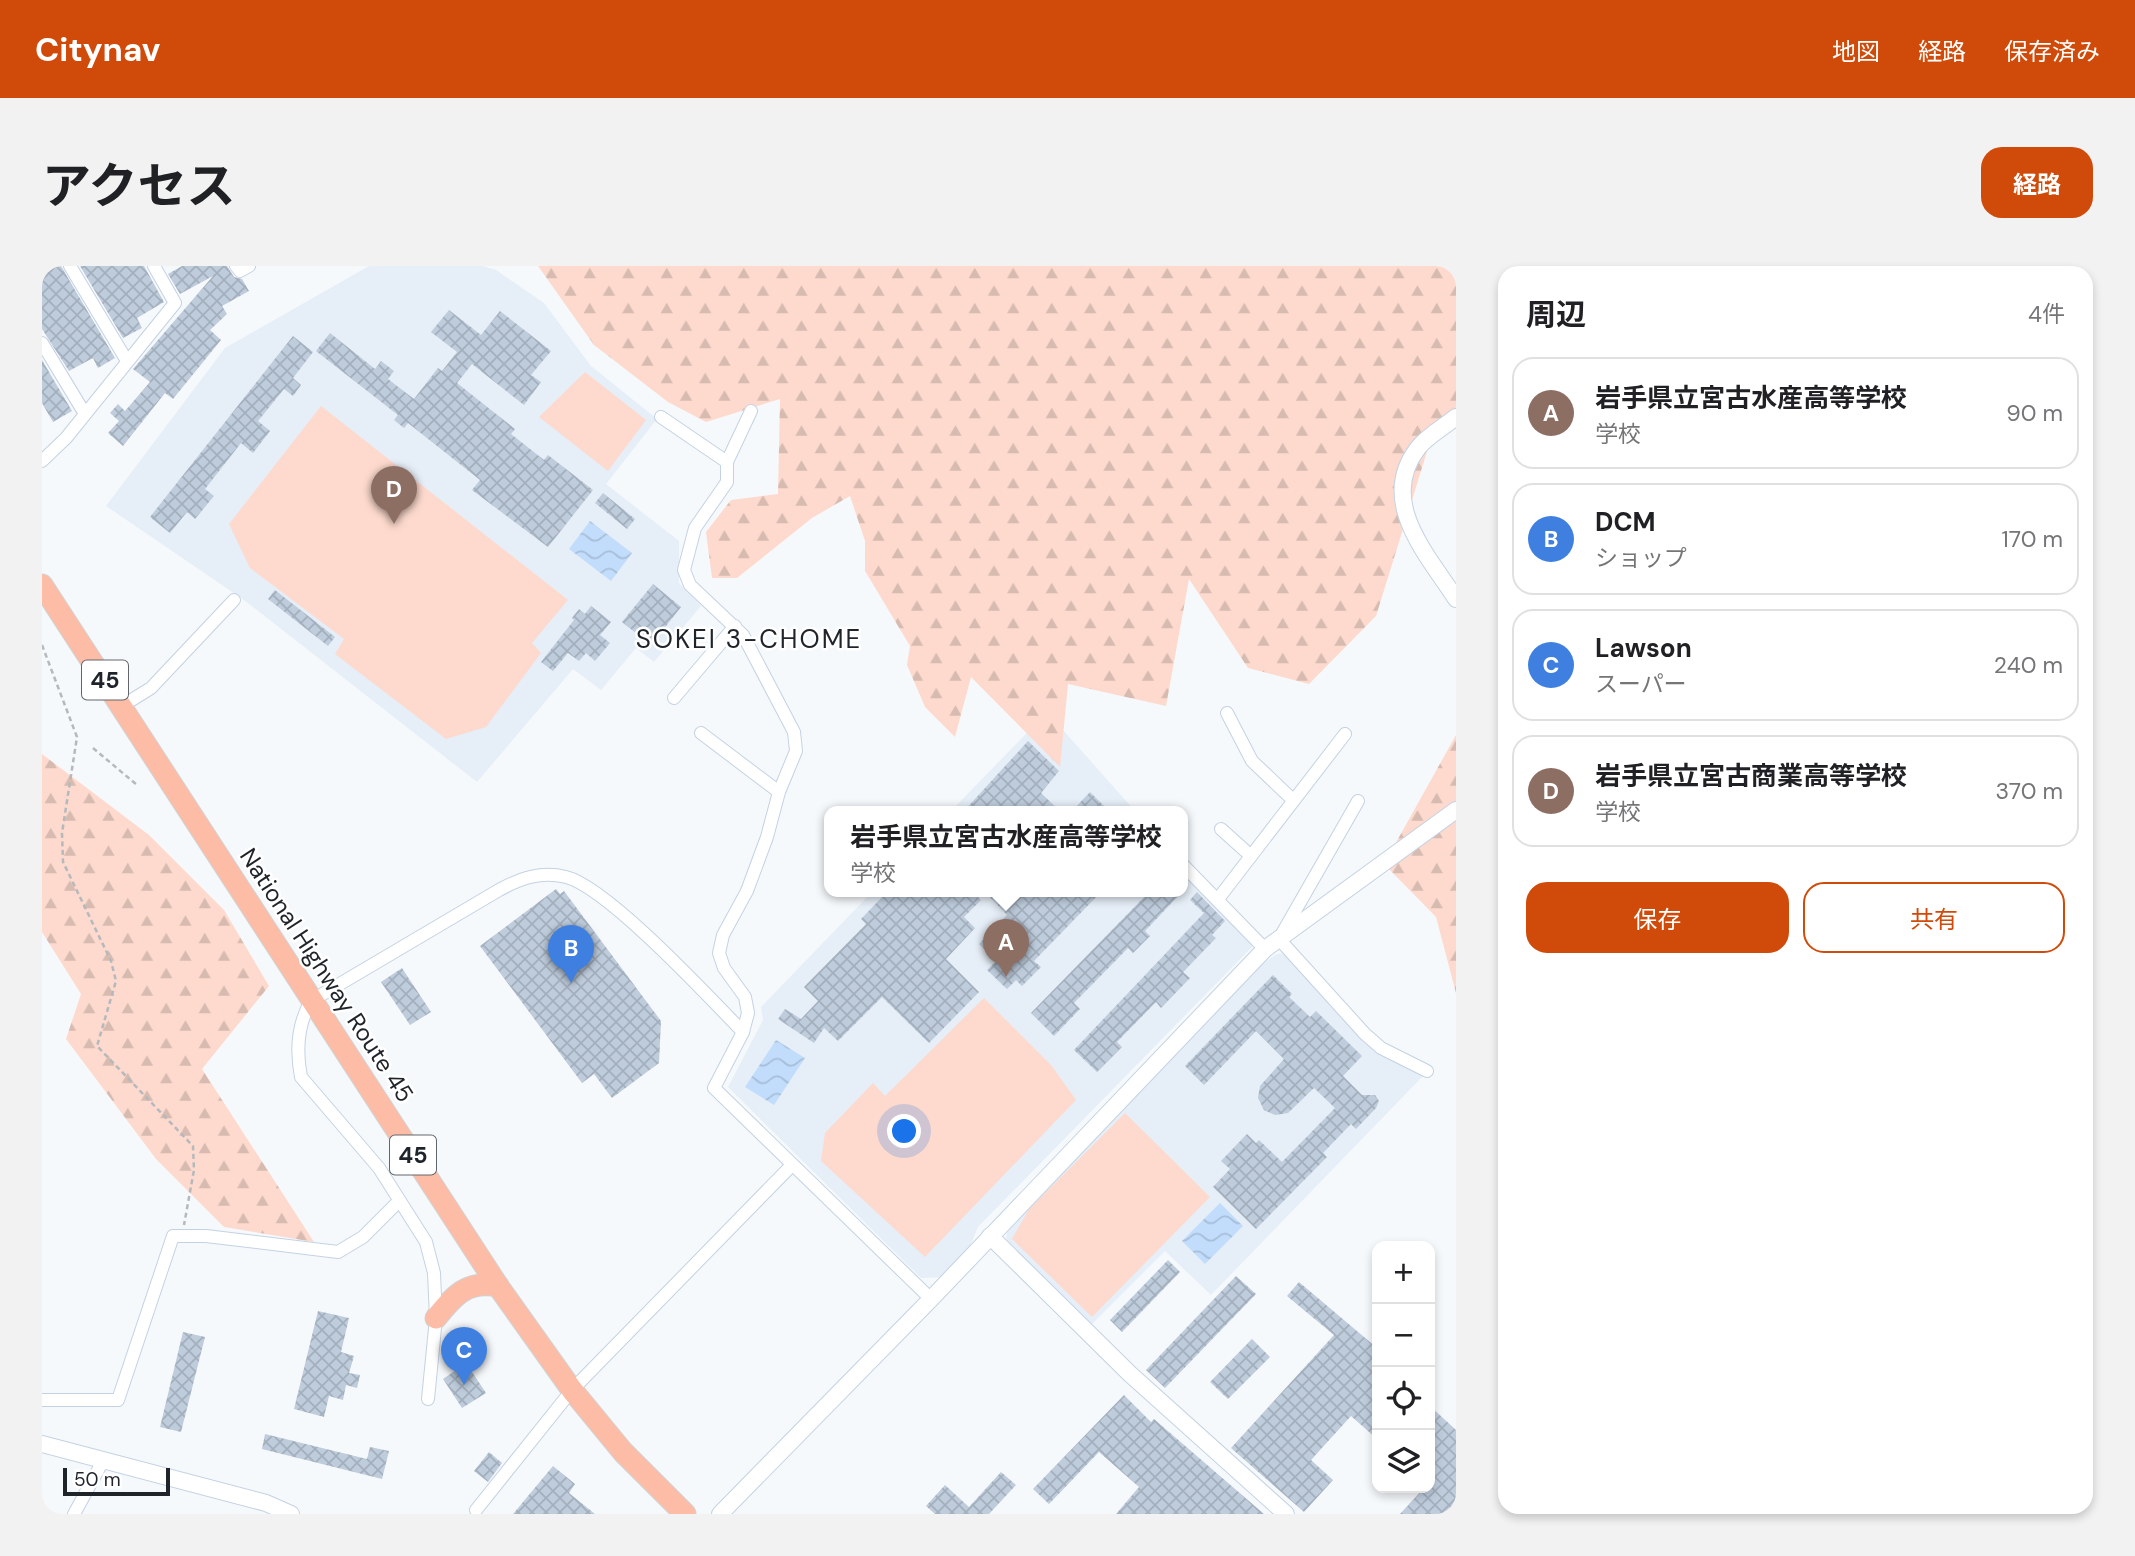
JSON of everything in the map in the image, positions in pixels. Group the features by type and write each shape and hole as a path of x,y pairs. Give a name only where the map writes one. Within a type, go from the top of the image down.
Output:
{"highway":[{"name":"National Highway Route 45","path":"42,585 310,1002 498,1286 572,1390 622,1452 685,1514"},
{"path":"436,1318 449,1301 464,1290 481,1283 498,1286"}],"street":[{"path":"70,266 127,361"},
{"path":"42,461 85,414 175,303 154,266"},
{"path":"236,266 240,271 250,266"},
{"path":"42,343 85,414"},
{"path":"751,411 727,462 727,482 695,528 684,570 690,585 735,626 755,656 794,732 796,751 779,792 758,863 723,935 719,953 724,968 745,998 748,1013 743,1032 714,1088 931,1299"},
{"path":"661,417 727,462"},
{"path":"1456,417 1418,447 1401,482 1408,525 1456,599"},
{"path":"122,706 151,688 234,600"},
{"path":"674,698 735,626"},
{"path":"1227,713 1252,761 1293,800"},
{"path":"701,733 779,792"},
{"path":"1218,899 1345,734"},
{"path":"1279,939 1358,801"},
{"path":"720,1514 931,1299 1265,949 1456,810"},
{"path":"1221,829 1251,856"},
{"path":"1188,870 1265,949"},
{"path":"428,1399 436,1318 434,1273 426,1242 379,1168 301,1077 298,1044 310,1002 499,890 519,880 543,874 568,877 593,890 624,916 743,1032"},
{"path":"1279,939 1381,1048 1427,1071"},
{"path":"476,1510 572,1390 792,1165"},
{"path":"42,1400 118,1400 173,1236 182,1234 338,1252 363,1237 399,1200"},
{"path":"990,1236 1130,1374 1286,1514"},
{"path":"42,1444 266,1503 291,1514"},
{"path":"74,1514 104,1459"}],"path":[{"path":"42,645 77,737 62,833 63,862 111,961 116,981 97,1046 193,1146 194,1170 182,1234"},
{"path":"93,748 137,785"}],"shaded area":[{"path":"369,266 482,266 496,270 544,303 591,366 657,419 606,484 679,541 679,583 701,606 654,662 636,648 601,690 573,669 477,782 244,600 106,506 225,348"},
{"path":"1047,712 1131,806 956,806"},
{"path":"1188,877 1249,936 1252,947 978,1227 967,1253 943,1277 921,1278 728,1087 763,1020 761,1007 867,897 1188,897"},
{"path":"1286,953 1365,1043 1386,1058 1426,1073 1211,1295 1165,1251 1091,1325 1006,1243 1007,1231 1033,1198 1266,961 1277,954"}],"green space":[{"path":"538,266 1456,266 1456,410 1430,442 1376,616 1309,684 1248,668 1189,579 1166,706 1068,684 1060,767 971,677 955,737 925,707 907,665 910,646 865,571 865,541 850,496 812,518 737,578 712,578 706,532 731,500 778,494 780,399 706,422 668,402 594,345"},
{"path":"585,372 646,420 608,471 539,417"},
{"path":"321,406 568,600 532,643 541,653 486,727 446,739 335,654 344,639 250,568 229,524"},
{"path":"1456,735 1456,993 1436,917 1384,864"},
{"path":"42,754 149,835 224,910 269,986 202,1069 314,1242 224,1227 156,1159 66,1039 81,994 42,932"},
{"path":"984,998 1051,1065 1076,1100 925,1257 821,1161 825,1133 873,1083 885,1096"},
{"path":"1125,1113 1210,1197 1092,1317 1012,1239 1029,1209"}],"water":[{"path":"590,521 632,553 611,581 569,549"},
{"path":"776,1040 805,1058 774,1105 745,1087"},
{"path":"1220,1203 1243,1226 1205,1264 1182,1241"}],"building":[{"path":"61,266 115,358 98,368 93,358 69,371 42,329 42,275"},
{"path":"80,266 144,266 164,302 137,318 142,328 123,338"},
{"path":"182,266 227,266 234,277 242,279 249,291 222,306 227,314 210,330 221,340 173,399 165,393 123,446 108,433 119,421 110,413 118,404 125,411 150,382 133,369 213,276 180,294 168,274"},
{"path":"449,310 481,335 500,311 551,351 531,375 541,382 524,405 472,364 457,383 515,429 511,434 544,460 548,455 593,490 548,547 472,490 480,480 408,423 404,428 394,420 398,415 316,351 330,333 375,369 381,361 394,371 388,379 414,399 438,368 442,371 457,352 431,332"},
{"path":"293,336 313,352 293,378 301,385 293,396 284,389 258,421 270,431 253,453 241,443 205,489 214,496 195,519 187,512 170,533 150,517"},
{"path":"42,360 72,411 53,422 42,403"},
{"path":"603,493 635,519 627,529 595,503"},
{"path":"653,584 681,607 651,645 622,622"},
{"path":"275,590 335,637 328,646 268,599"},
{"path":"591,606 611,622 600,635 610,643 595,661 586,653 579,661 568,653 553,671 541,662 574,620 572,618 579,609 585,614"},
{"path":"1028,741 1059,771 1041,793 1055,806 969,806"},
{"path":"1090,792 1104,806 1077,806"},
{"path":"556,889 560,894 564,891 661,1021 659,1063 612,1098 594,1074 582,1083 480,946"},
{"path":"1197,892 1225,921 1212,935 1216,938 1183,972 1190,978 1161,1008 1156,1002 1117,1042 1122,1047 1097,1072 1074,1050 1204,913 1190,900"},
{"path":"882,897 978,897 981,900 964,917 975,928 946,959 979,992 929,1043 882,997 838,1041 824,1028 814,1043 778,1019 785,1009 801,1019 818,1001 804,987 866,924 861,919"},
{"path":"990,897 1096,897 1034,961 1041,967 1022,986 1016,980 1007,989 987,970 996,961 979,944 1007,915"},
{"path":"1144,897 1177,897 1145,931 1150,936 1133,953 1128,948 1074,1003 1080,1009 1054,1036 1031,1013"},
{"path":"402,968 431,1012 410,1025 381,982"},
{"path":"1273,975 1292,994 1289,997 1310,1017 1316,1011 1362,1056 1343,1076 1362,1095 1375,1095 1379,1101 1376,1108 1356,1129 1351,1124 1323,1153 1327,1157 1256,1229 1213,1187 1230,1169 1221,1161 1247,1134 1256,1143 1259,1140 1282,1162 1335,1108 1314,1088 1288,1113 1275,1115 1264,1110 1258,1098 1260,1086 1284,1059 1256,1031 1204,1085 1185,1066"},
{"path":"1168,1260 1180,1272 1122,1332 1110,1320"},
{"path":"1236,1276 1256,1294 1165,1388 1146,1370"},
{"path":"1299,1282 1372,1344 1372,1435 1351,1416 1311,1460 1333,1480 1304,1512 1231,1448 1334,1335 1287,1296"},
{"path":"318,1311 349,1318 341,1352 354,1356 349,1373 360,1375 357,1388 346,1385 343,1400 329,1396 324,1417 294,1409"},
{"path":"183,1332 205,1337 181,1432 160,1427"},
{"path":"1252,1339 1270,1357 1228,1399 1210,1382"},
{"path":"466,1363 486,1393 462,1408 443,1379"},
{"path":"1124,1395 1151,1422 1154,1419 1264,1514 1116,1514 1139,1487 1099,1452 1049,1504 1033,1489"},
{"path":"1435,1411 1456,1430 1456,1514 1400,1514 1419,1493 1435,1493"},
{"path":"265,1434 367,1459 370,1447 389,1451 382,1479 262,1449"},
{"path":"489,1452 502,1463 488,1482 474,1471"},
{"path":"553,1466 575,1484 569,1493 595,1514 513,1514"},
{"path":"1001,1472 1016,1485 989,1514 935,1514 926,1506 945,1485 969,1507"}],"place":[{"name":"岩手県立宮古商業高等学校","path":"394,524"},
{"name":"岩手県立宮古水産高等学校","path":"1006,977"},
{"name":"DCM","path":"571,983"},
{"name":"Lawson","path":"464,1385"}],"district":[{"name":"SOKEI 3-CHOME","path":"749,639"}]}
